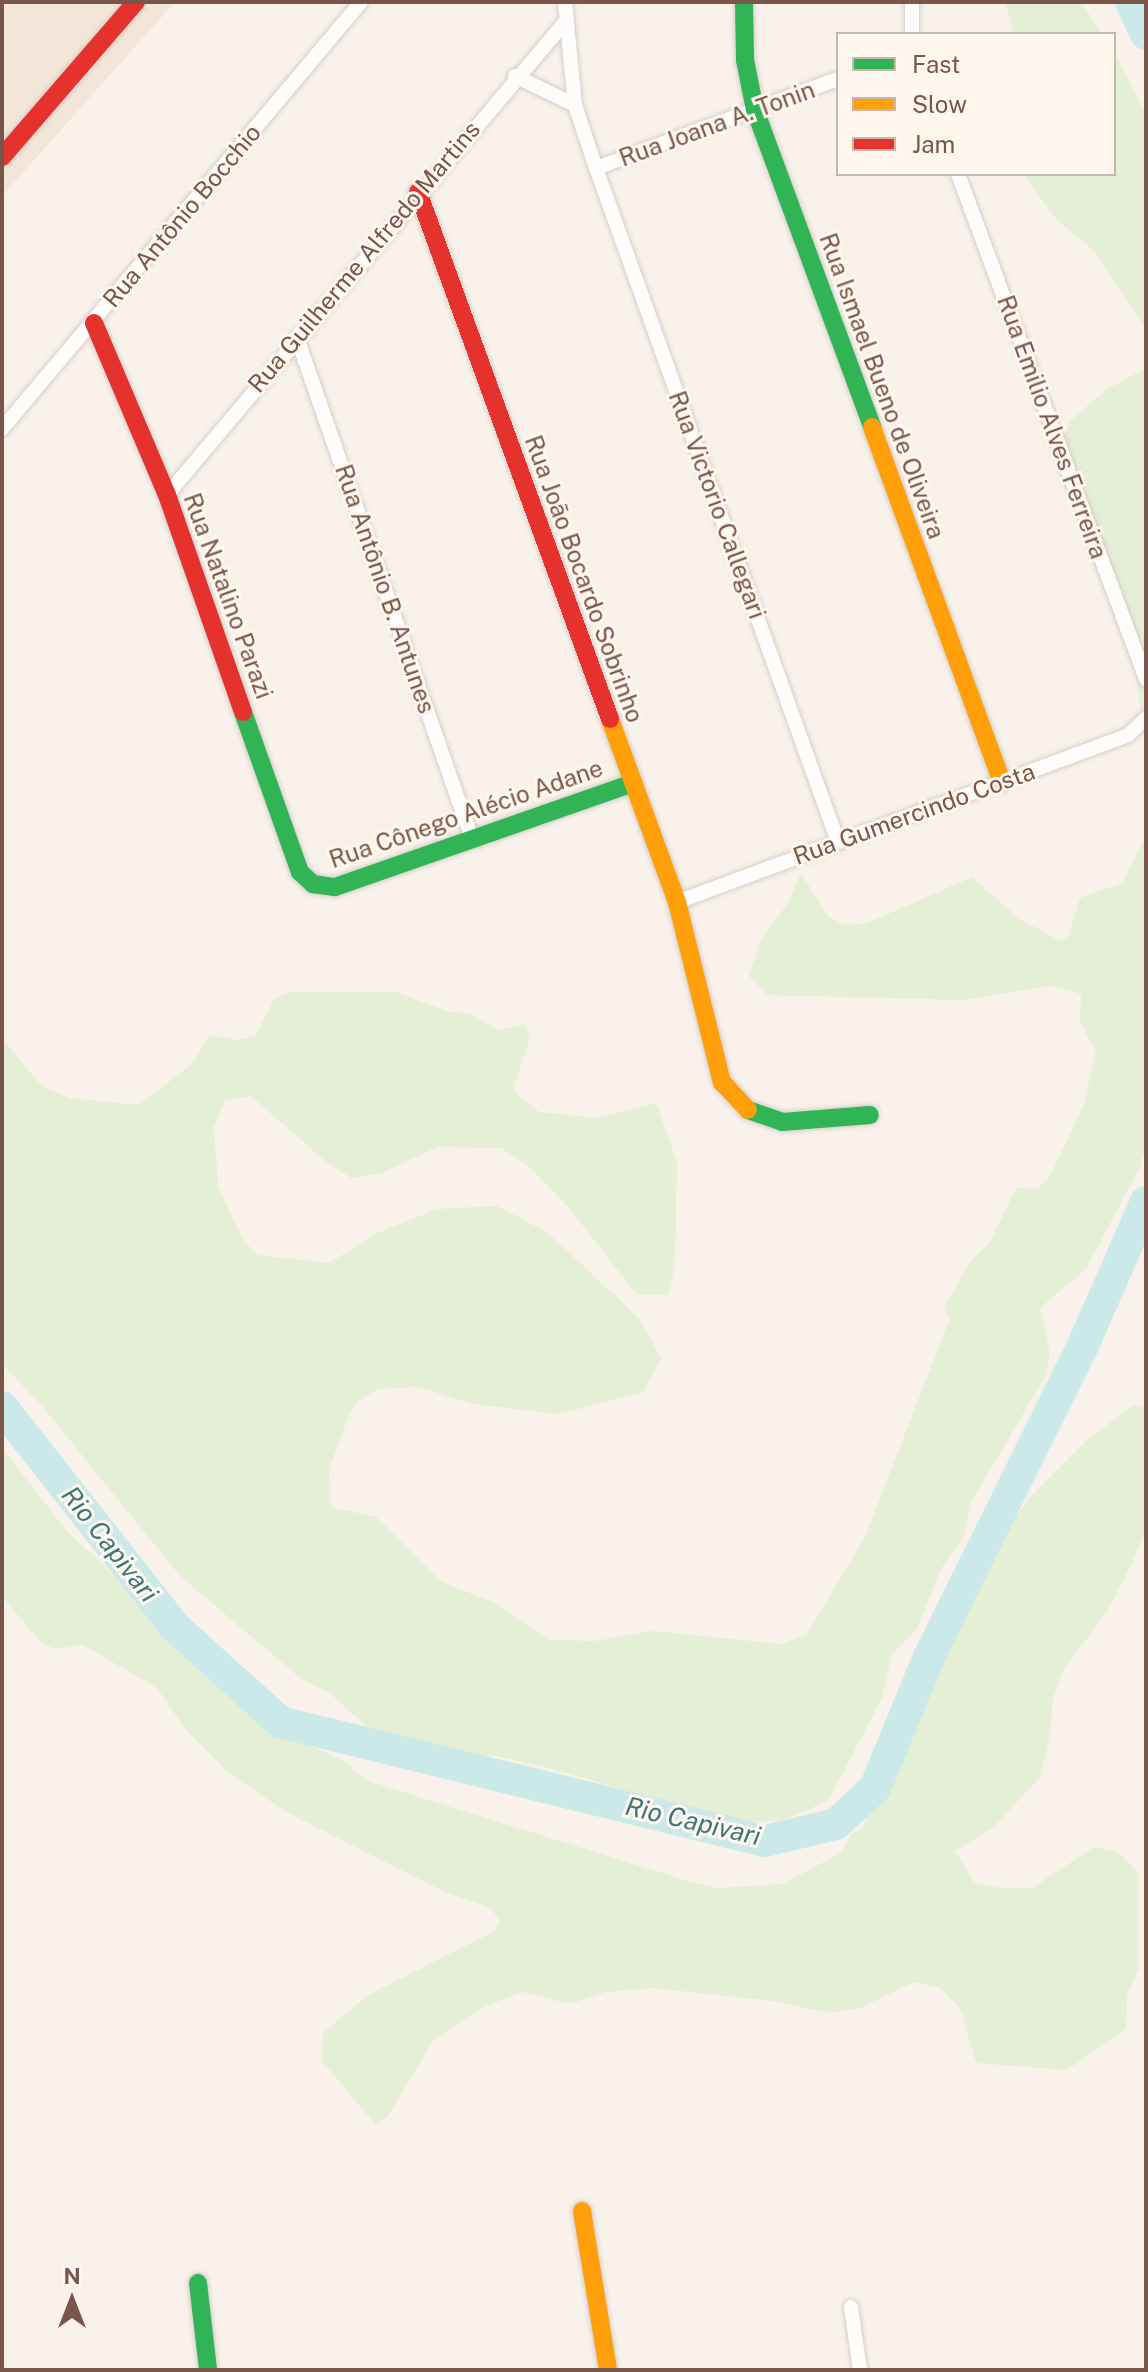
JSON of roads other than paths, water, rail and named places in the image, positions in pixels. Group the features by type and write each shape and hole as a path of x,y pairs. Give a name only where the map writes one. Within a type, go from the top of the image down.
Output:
{"street":[{"path":"2,157 136,2"},
{"name":"Rua Antônio Bocchio","path":"2,429 361,2"},
{"name":"Rua Victorio Callegari","path":"565,2 575,105 838,842"},
{"name":"Rua Ismael Bueno de Oliveira","path":"744,2 745,60 755,110 1002,782"},
{"path":"912,2 912,32"},
{"name":"Rua Guilherme Alfredo Martins","path":"167,495 515,76 565,22"},
{"path":"515,76 575,105"},
{"name":"Rua Joana A. Tonin","path":"596,168 836,80"},
{"name":"Rua Emilio Alves Ferreira","path":"959,176 1146,679"},
{"name":"Rua João Bocardo Sobrinho","path":"418,192 677,902 722,1082 743,1108 782,1122 870,1115"},
{"name":"Rua Natalino Parazi","path":"94,323 167,495 300,872 313,884"},
{"name":"Rua Antônio B. Antunes","path":"297,338 472,839"},
{"name":"Rua Gumercindo Costa","path":"677,902 1128,735 1146,718"},
{"name":"Rua Cônego Alécio Adane","path":"313,884 335,887 633,783"},
{"path":"582,2211 608,2370"},
{"path":"198,2283 208,2370"},
{"path":"851,2307 860,2370"}],"waterway":[{"name":"Rio Capivari","path":"1131,2 1146,34"},
{"name":"Rio Capivari","path":"2,1407 175,1627 280,1722 765,1841 836,1824 875,1788 929,1657 1084,1343 1146,1202"}]}
